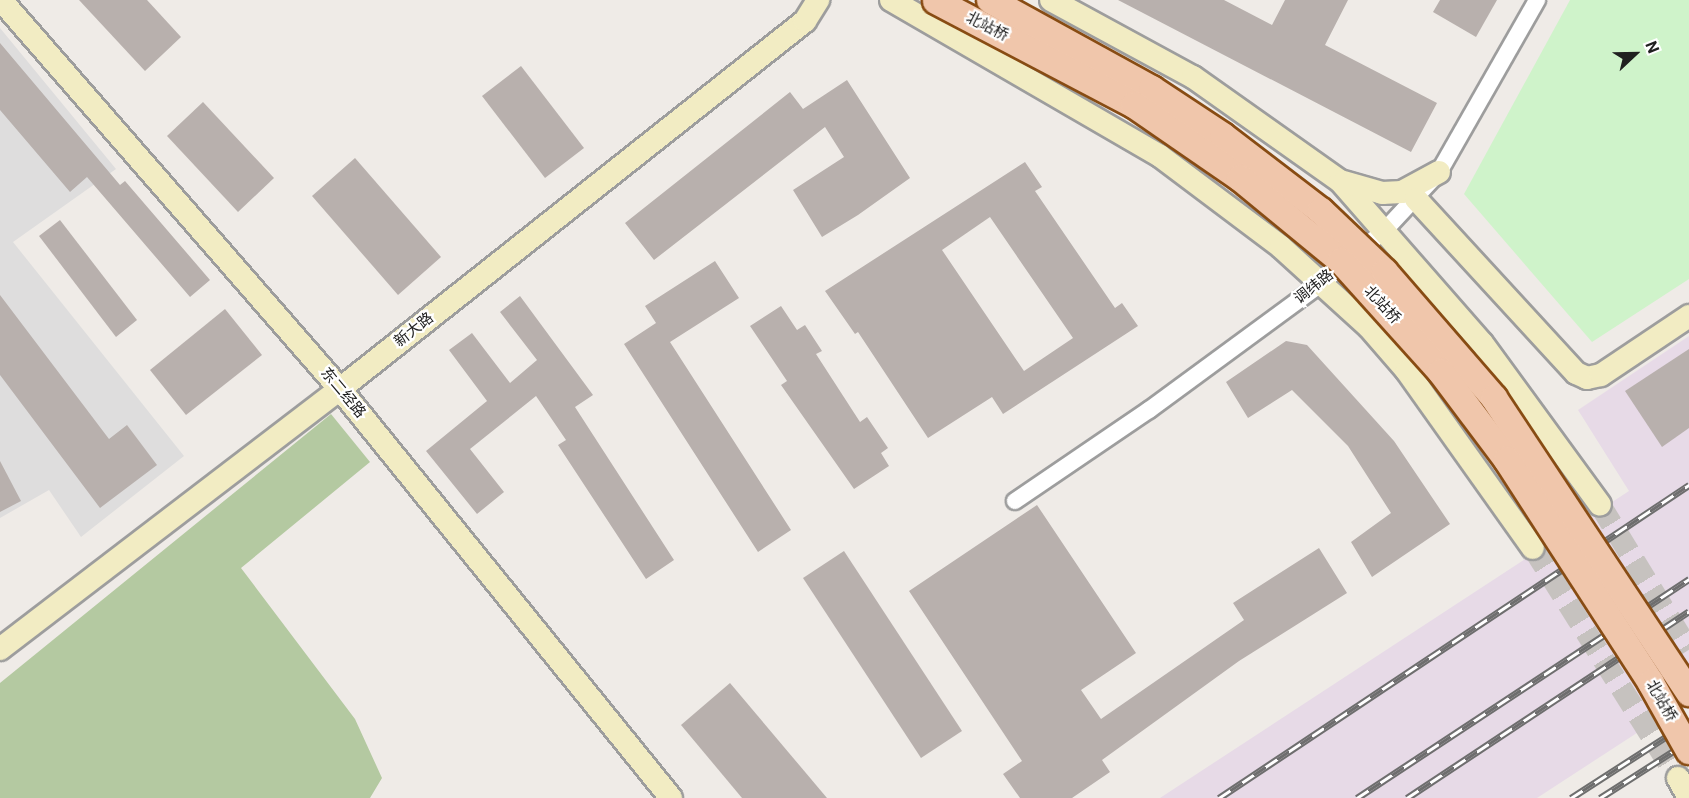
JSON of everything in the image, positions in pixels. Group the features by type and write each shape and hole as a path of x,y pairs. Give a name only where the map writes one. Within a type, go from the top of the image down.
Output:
{"main road":[{"name":"北站桥","path":"990,0 1152,89 1224,136 1321,211 1385,272 1500,406 1689,693"},
{"name":"北站桥","path":"936,1 1134,105 1240,178 1341,261 1441,372 1507,460 1651,683 1689,751"}],"street":[{"name":"东二经路","path":"1,0 340,389 671,798"},
{"name":"新大路","path":"0,649 340,389 805,21 818,0"},
{"path":"891,0 1160,156 1322,283 1407,371 1533,548"},
{"path":"1051,0 1193,77 1340,181 1482,343 1600,505"},
{"name":"调纬路","path":"1015,501 1322,283 1385,230 1439,172 1537,0"},
{"path":"1340,181 1363,189 1402,192 1439,172"},
{"path":"1416,199 1576,373 1587,378 1601,375 1689,316"},
{"path":"1678,778 1689,798"}],"shaded area":[{"path":"0,28 116,169 13,242 184,456 81,537 49,490 0,518"},
{"path":"1689,336 1689,699 1537,798 1160,798 1629,491 1578,410"}],"green space":[{"path":"1570,0 1689,0 1689,279 1592,342 1464,194"},
{"path":"331,414 370,462 241,568 355,719 382,778 370,798 0,798 0,683"}],"building":[{"path":"79,0 147,0 181,37 145,71"},
{"path":"1118,0 1224,0 1272,25 1285,0 1348,0 1325,45 1437,103 1411,152"},
{"path":"1440,0 1497,0 1476,37 1433,12"},
{"path":"0,43 120,185 125,181 210,280 190,297 87,177 70,192 0,110"},
{"path":"521,66 584,148 545,178 482,96"},
{"path":"847,80 910,178 858,215 822,237 793,190 844,157 825,127 654,260 625,223 790,92 803,109"},
{"path":"203,102 274,178 238,212 167,136"},
{"path":"355,158 441,257 398,295 312,196"},
{"path":"1025,162 1042,187 1035,191 1115,308 1122,303 1138,326 1003,414 992,397 928,438 858,332 855,334 825,291","holes":["990,217 1073,338 1024,371 942,250"]},
{"path":"60,220 137,320 116,337 39,236"},
{"path":"715,261 739,298 670,342 791,530 758,552 624,344 656,323 645,306"},
{"path":"0,295 109,439 127,425 157,465 100,508 0,375"},
{"path":"520,296 593,395 575,407 674,560 646,579 558,445 566,440 536,396 470,449 504,492 477,514 426,451 487,401 449,350 472,333 510,383 537,360 500,312"},
{"path":"781,306 797,330 805,325 822,351 816,354 860,422 867,417 888,448 881,453 889,466 854,489 781,385 787,381 750,326"},
{"path":"225,309 262,355 186,415 150,370"},
{"path":"1286,341 1307,345 1394,441 1450,524 1372,577 1351,542 1391,513 1348,446 1292,390 1248,418 1226,382"},
{"path":"1689,349 1689,428 1662,447 1625,391"},
{"path":"0,461 21,501 0,512"},
{"path":"1037,505 1136,653 1081,690 1101,719 1244,620 1233,603 1319,548 1347,593 1239,661 1102,760 1110,772 1072,798 1020,798 1003,774 1022,761 909,591"},
{"path":"844,551 962,731 921,758 803,578"},
{"path":"730,683 827,798 742,798 681,725"}],"tunnel":[{"path":"1600,505 1689,650"},
{"path":"1533,548 1678,778"}],"railway":[{"path":"1219,798 1689,485"},
{"path":"1357,798 1689,579"},
{"path":"1407,798 1689,611"},
{"path":"1571,798 1689,722"},
{"path":"1600,798 1689,741"}]}
